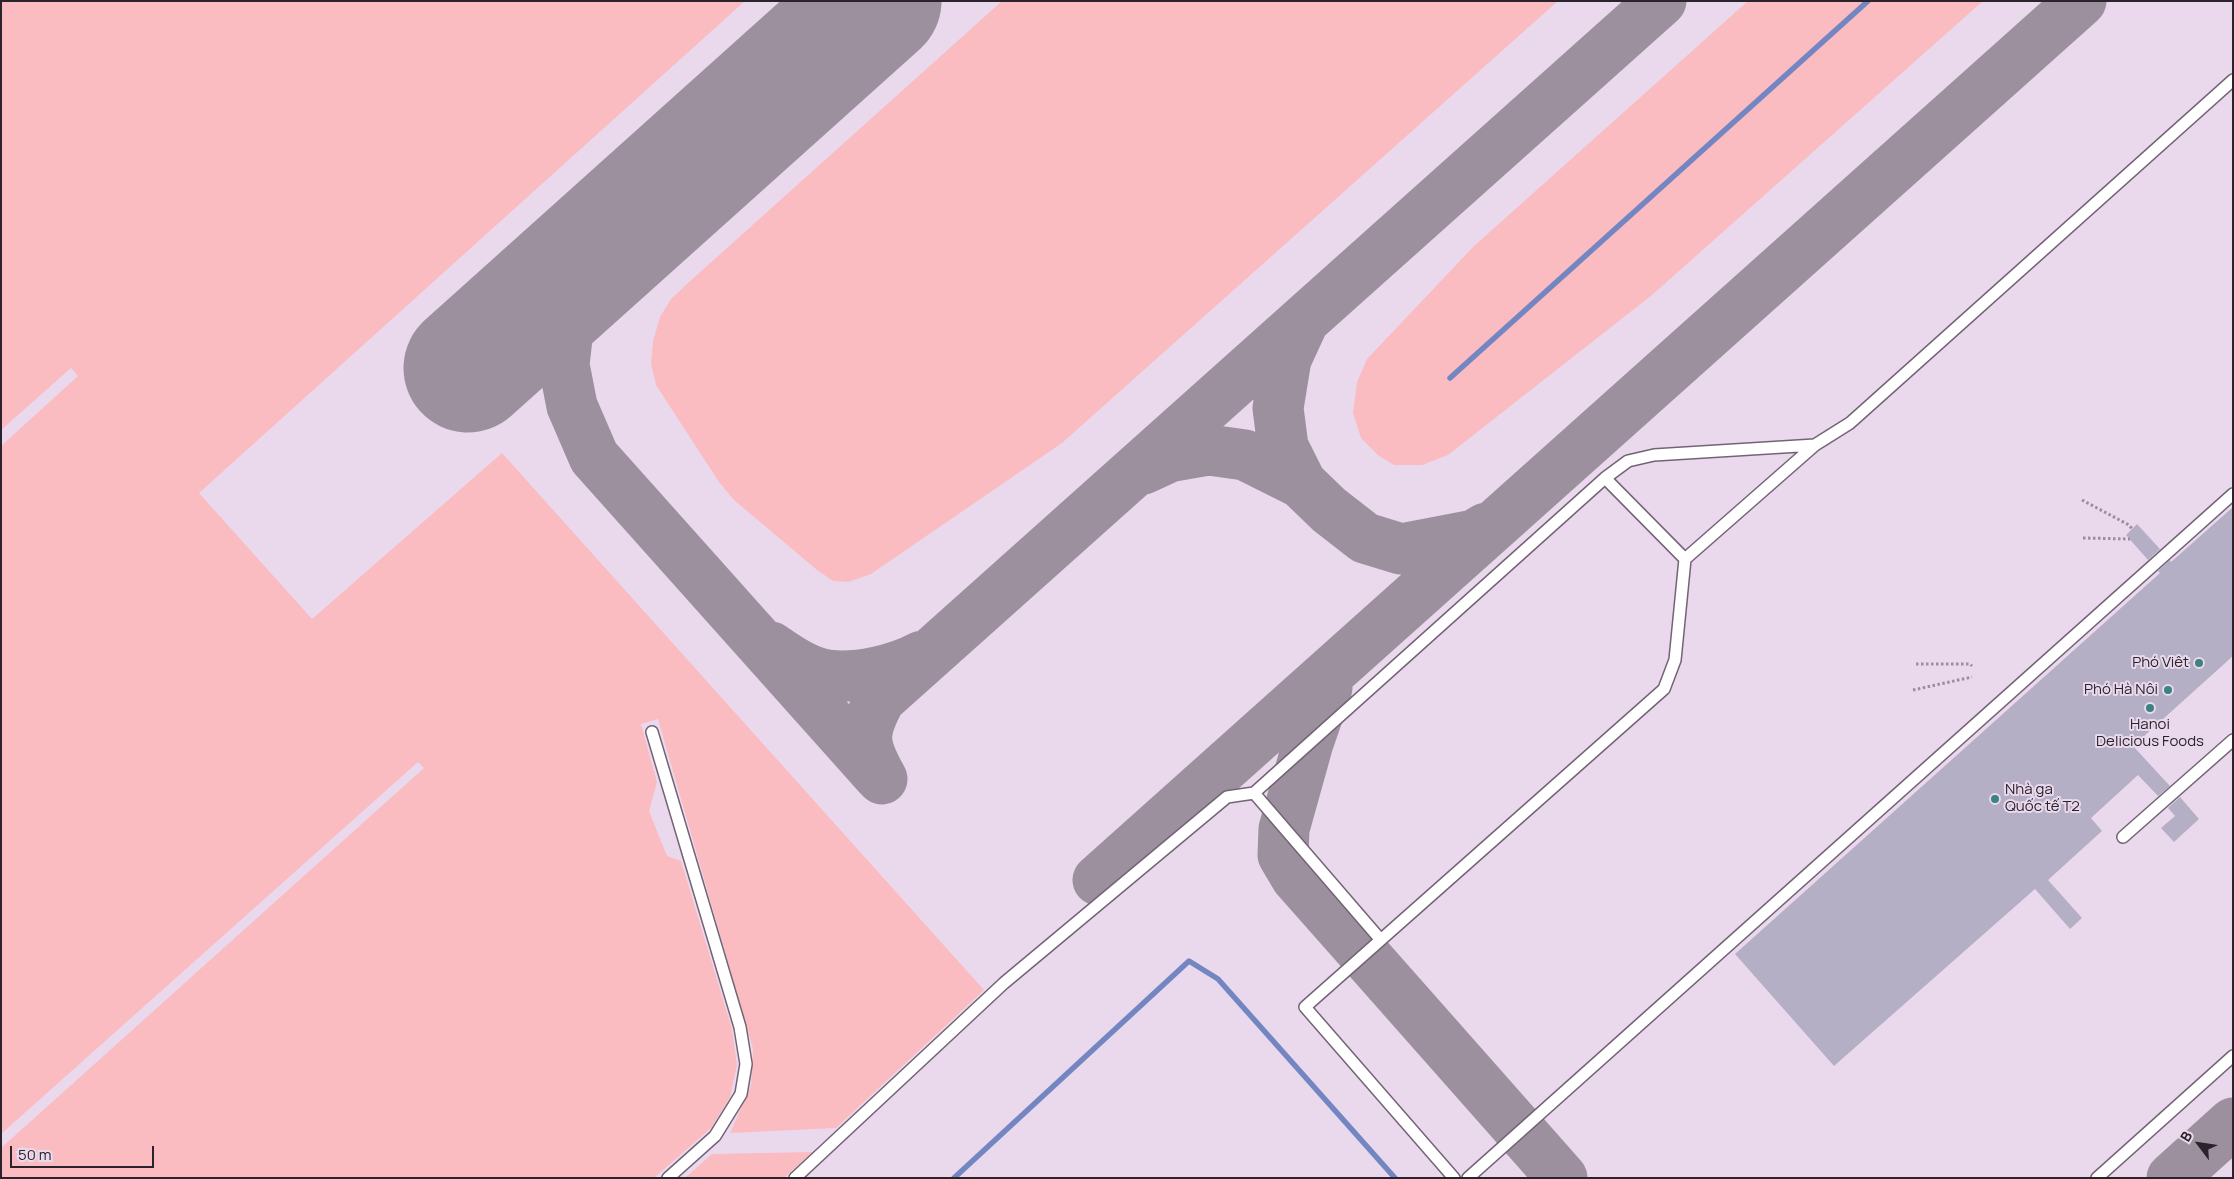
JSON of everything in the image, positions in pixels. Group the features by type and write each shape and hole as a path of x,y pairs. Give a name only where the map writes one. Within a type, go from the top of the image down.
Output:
{"lane":[{"path":"1454,1178 1305,1007 1664,689 1675,660 1685,559 1815,445 1850,423 2233,80"},
{"path":"795,1178 1026,965 1227,796 1254,793 1605,478 1628,461 1654,455 1815,445"},
{"path":"1605,478 1685,559"},
{"path":"1468,1178 2233,494"},
{"path":"652,732 740,1027 746,1064 741,1094 715,1136 668,1178"},
{"path":"2123,837 2233,740"},
{"path":"1254,793 1380,940"},
{"path":"2097,1178 2233,1056"}],"path":[{"path":"2082,500 2129,525 2132,529"},
{"path":"2082,538 2130,539"},
{"path":"1916,664 1970,664 1972,666"},
{"path":"1914,690 1972,677"}],"shaded area":[{"path":"1,1 745,1 199,493 312,619 502,453 984,990 836,1128 730,1133 751,1086 753,1049 658,719 641,724 657,782 649,811 667,856 681,861 732,1029 737,1065 730,1097 711,1128 654,1178 1,1178 1,1148 424,768 418,762 1,1134 1,446 78,376 71,368 1,430"},
{"path":"1002,1 1558,1 1062,443 871,574 848,582 833,581 817,570 734,500 719,482 656,385 651,364 653,341 660,317 671,299"},
{"path":"1748,1 1983,1 1652,295 1448,455 1422,465 1394,465 1379,456 1361,438 1353,413 1357,382 1367,359 1474,246"},
{"path":"813,1152 784,1178 685,1178 712,1154"}],"building":[{"name":"Nhà ga Quốc tế T2","path":"2233,507 2233,656 2133,746 2170,786 2158,796 2138,775 2091,818 2102,831 2048,880 2082,918 2070,929 2035,889 1834,1066 1735,954 2160,573 2158,571 2170,560 2171,562"},
{"path":"2137,524 2160,549 2148,560 2126,535"},
{"path":"2180,797 2199,819 2174,842 2161,828 2175,816 2168,808"}],"waterway":[{"path":"1450,378 1868,1"},
{"path":"954,1178 1189,961 1218,979 1395,1178"}],"taxiway":[{"path":"882,779 871,757 867,739 870,721 880,699 1661,1"},
{"path":"1098,880 2081,1"},
{"path":"605,245 581,285 569,320 564,365 572,406 594,457 879,776"},
{"path":"1301,483 1283,447 1278,408 1286,359 1303,322"},
{"path":"1143,469 1169,457 1209,450 1245,455 1301,483 1329,510 1365,538 1401,549 1474,535 1486,528"},
{"path":"771,647 812,671 839,676 876,672 922,656"},
{"path":"1327,688 1308,743 1284,829 1283,855 1296,877 1562,1178"},
{"path":"2172,1178 2233,1123"}],"runway":[{"path":"468,368 877,1"}],"place":[{"name":"Phó Viêt","path":"2199,663"},
{"name":"Phó Hà Nôi","path":"2168,690"},
{"name":"Hanoi Delicious Foods","path":"2150,708"},
{"name":"Nhà ga Quốc tế T2","path":"1995,799"}]}
